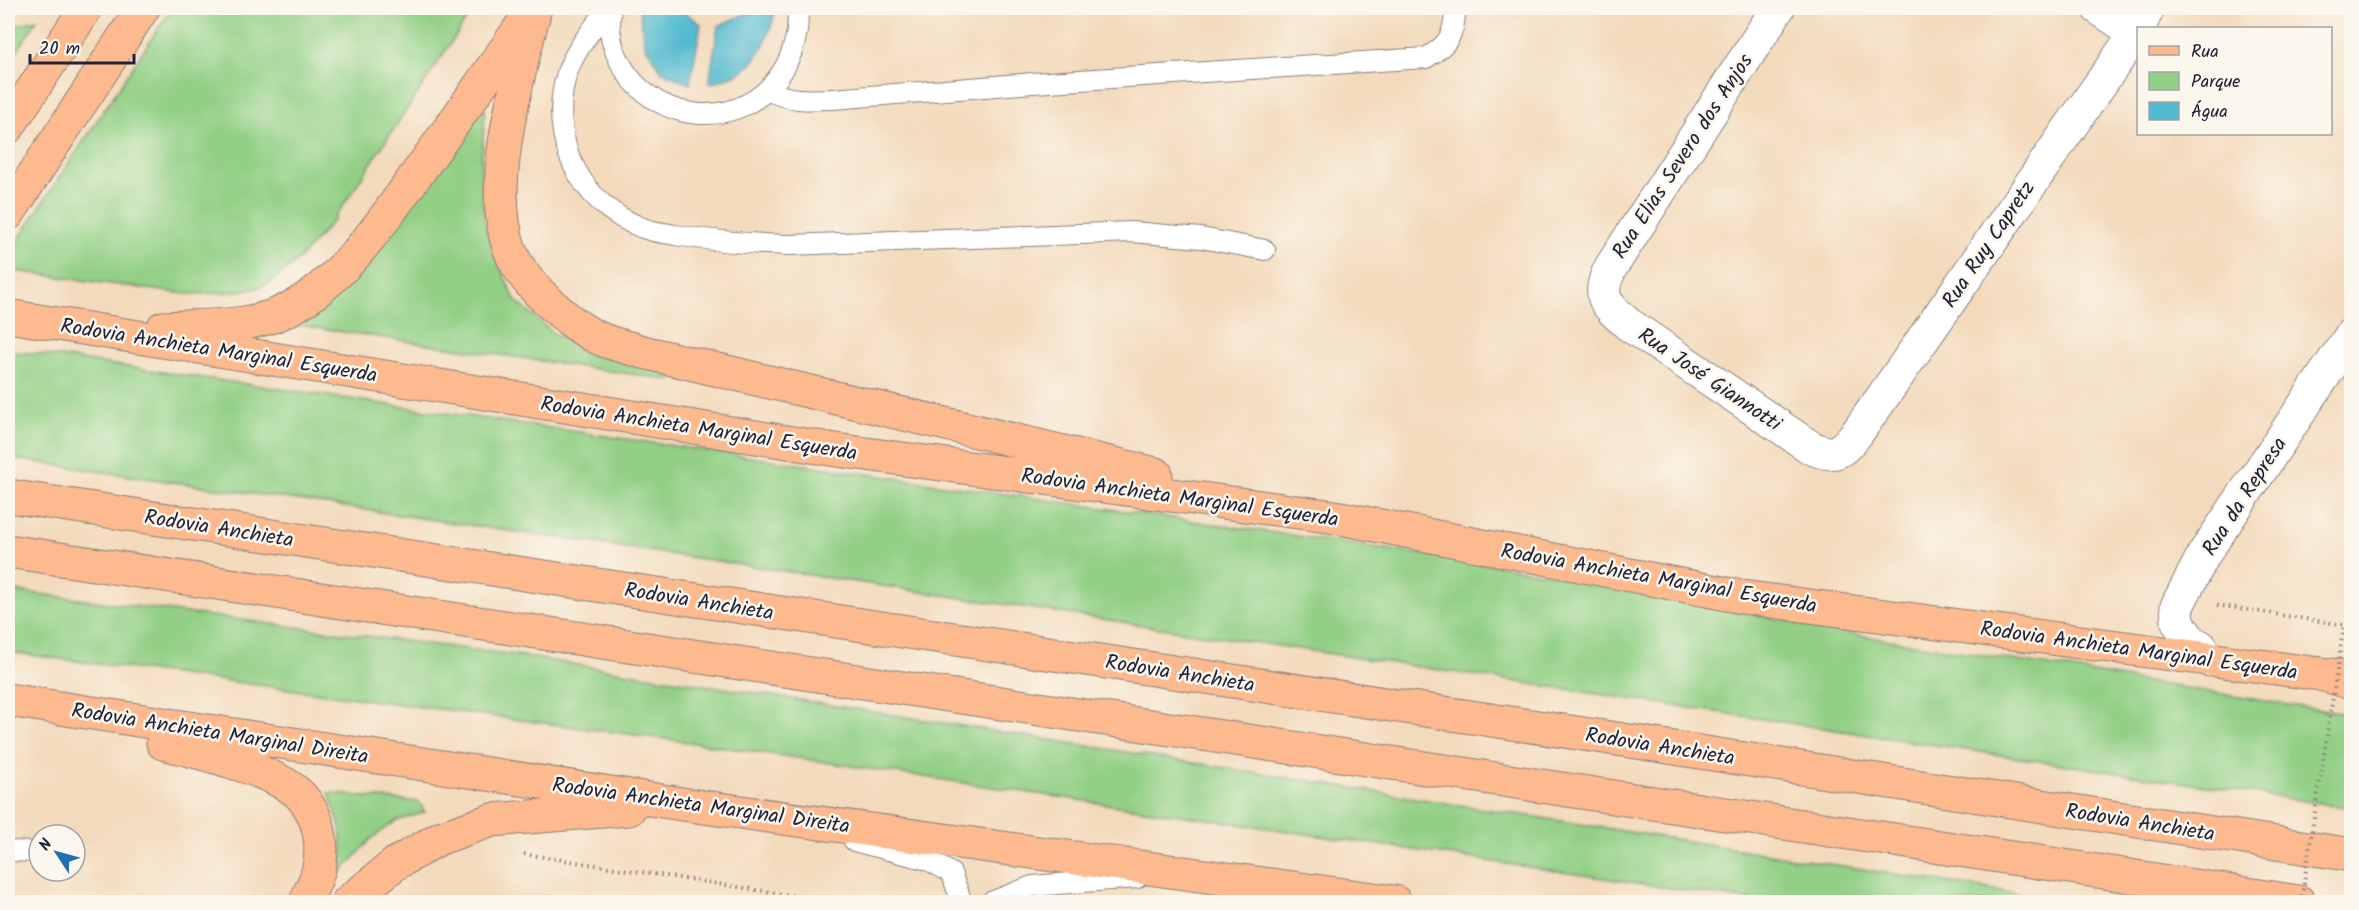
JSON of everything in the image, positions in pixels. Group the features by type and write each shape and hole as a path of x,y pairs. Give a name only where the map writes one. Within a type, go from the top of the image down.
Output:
{"main road":[{"path":"8,127 86,8"},
{"path":"8,214 143,8"},
{"path":"104,332 250,322 289,310 310,295 334,276 386,216 535,8"},
{"path":"535,8 520,68 504,159 502,205 505,231 515,260 538,293 582,329 603,340 643,352 1335,517"},
{"name":"Rodovia Anchieta Marginal Esquerda","path":"8,316 836,450 1335,517 1742,597 2208,660 2352,677"},
{"name":"Rodovia Anchieta","path":"8,496 1630,741 2352,855"},
{"path":"8,551 2300,903"},
{"path":"2320,674 2352,683"},
{"path":"8,702 219,757 276,779 299,794 316,817 321,838 319,868 306,903"},
{"name":"Rodovia Anchieta Marginal Direita","path":"8,702 682,804 1395,903"},
{"path":"348,903 395,864 440,838 492,820 682,804"}],"street":[{"name":"Rua Elias Severo dos Anjos","path":"1611,308 1604,297 1603,283 1611,267 1778,8"},
{"path":"2098,8 2142,20"},
{"name":"Rua Ruy Capretz","path":"1810,447 1822,453 1833,454 1844,448 1857,433 2137,27"},
{"name":"Rua José Giannotti","path":"1611,308 1628,324 1810,447"},
{"name":"Rua da Represa","path":"2208,660 2201,647 2190,641 2178,622 2177,606 2204,554 2352,334"}],"lane":[{"path":"610,8 613,47 634,83 650,98 668,108 688,113 710,114 740,106 767,90 781,74 791,55 797,35 797,8"},
{"path":"610,8 586,37 567,72 561,118 568,153 581,182 609,211 644,229 740,243 789,245 1132,232 1201,238 1265,250"},
{"path":"767,90 781,97 802,100 833,99 1033,82 1426,58 1440,50 1453,34 1456,8"},
{"path":"765,815 928,860 951,873 962,903"},
{"path":"8,851 27,852"},
{"path":"990,903 1032,886 1191,874"}],"path":[{"path":"2212,604 2344,625 2300,903"},
{"path":"520,853 835,903"}],"green space":[{"path":"172,8 474,8 332,222 300,258 272,282 253,289 185,294 8,270 8,255"},
{"path":"37,20 8,65 8,28"},
{"path":"485,109 481,173 485,225 494,253 515,300 553,333 596,354 675,373 671,380 283,323"},
{"path":"8,352 32,353 1448,558 1594,581 1828,630 2351,715 2351,808 731,563 8,458"},
{"path":"8,590 522,656 2070,902 1763,902 703,744 8,652"},
{"path":"329,793 419,802 425,812 396,821 372,838 333,881 342,852 340,826"}],"water":[{"path":"639,8 678,8 701,24 690,84 662,72 645,45"},
{"path":"758,8 776,8 771,27 758,55 745,69 709,84 718,26"}]}
